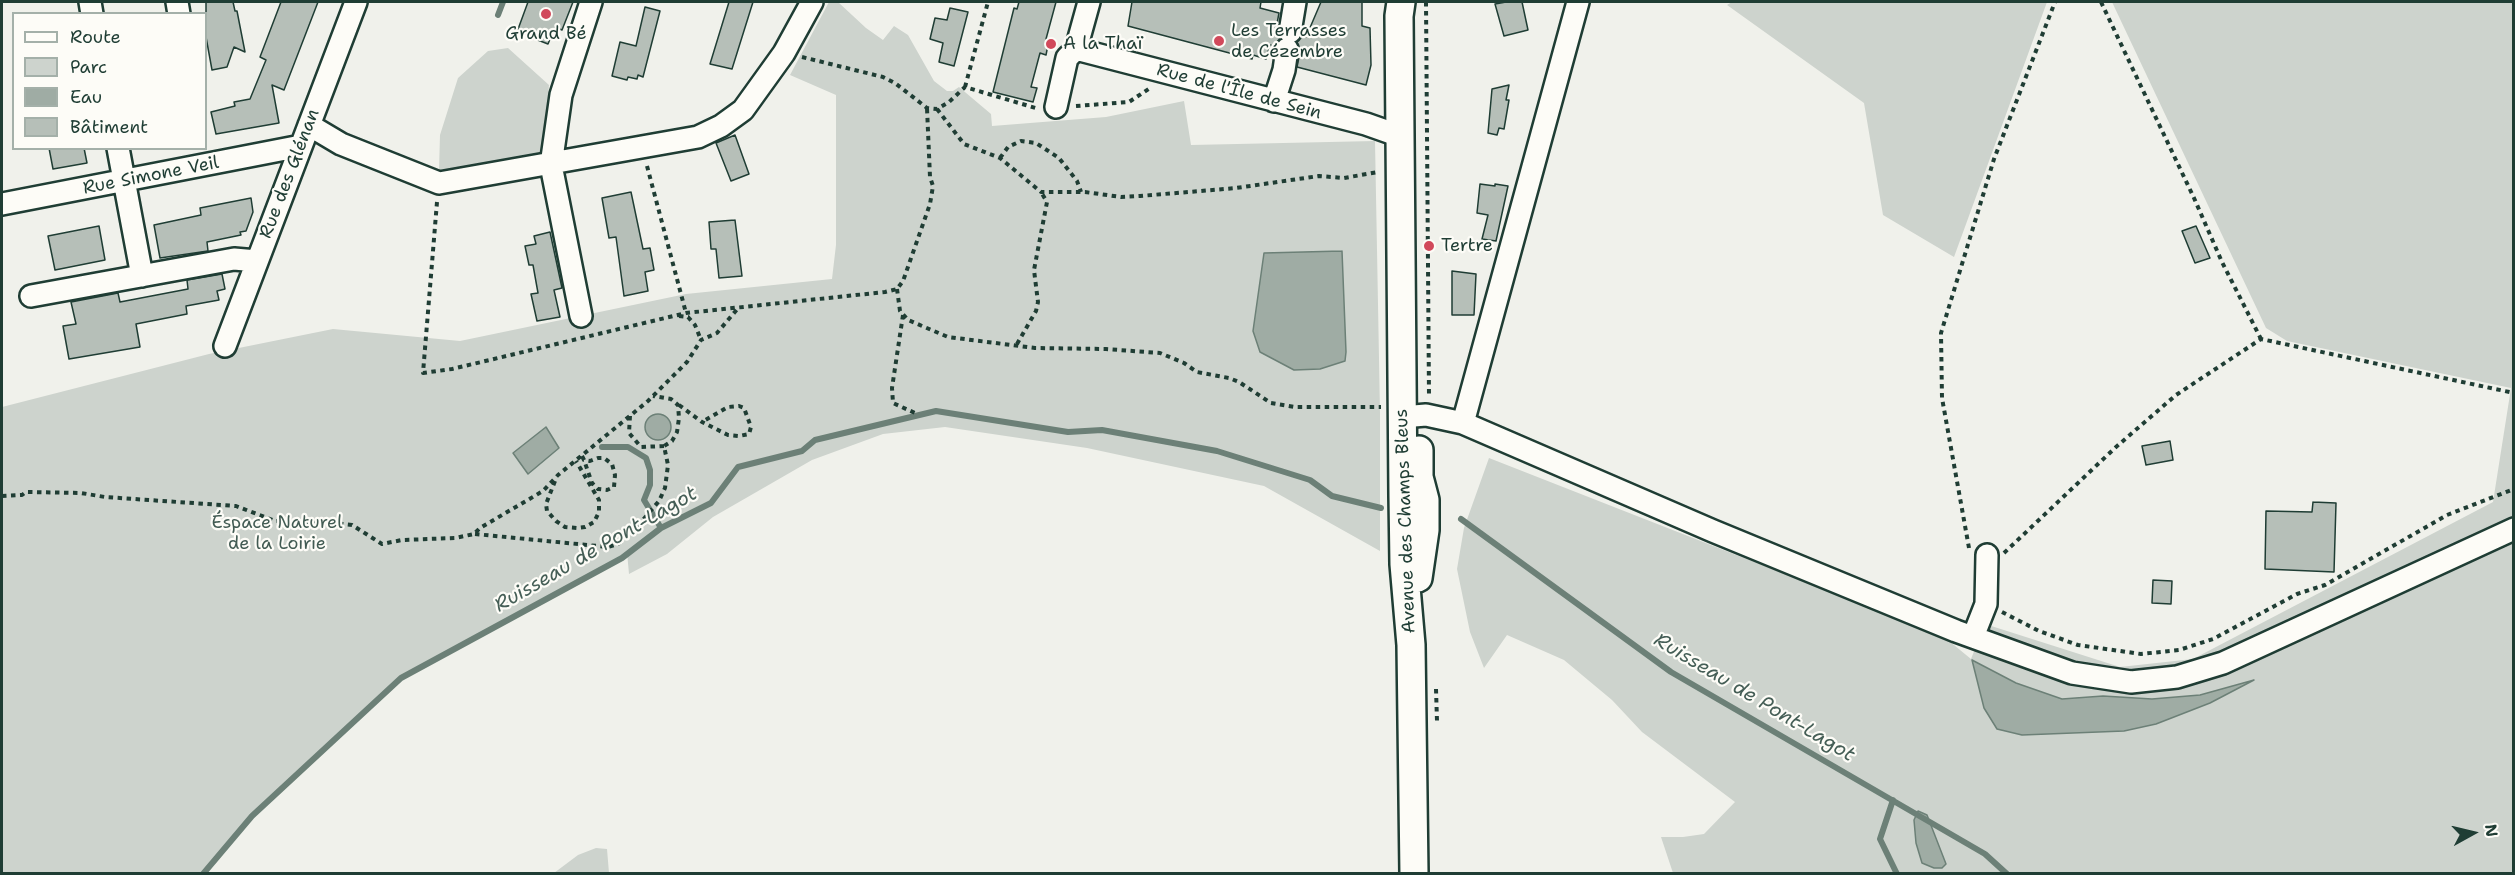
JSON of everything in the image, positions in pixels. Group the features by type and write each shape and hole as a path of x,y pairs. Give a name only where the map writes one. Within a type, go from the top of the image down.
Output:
{"main road":[{"name":"Avenue des Champs Bleus","path":"1401,2 1399,16 1400,136 1410,415"},
{"name":"Avenue des Champs Bleus","path":"1412,2 1415,169 1410,415 1404,564 1411,645 1414,873"},
{"name":"Avenue des Champs Bleus","path":"1400,136 1410,136 1410,160 1415,169"}],"street":[{"name":"Rue des Glénan","path":"225,346 356,2"},
{"path":"581,316 551,165 561,95 591,2"},
{"path":"309,126 341,144 439,183 642,149 698,137 721,126 743,110 784,53 812,2"},
{"path":"1056,107 1067,58 1076,49 1089,2"},
{"path":"1274,101 1284,70 1295,2"},
{"path":"1463,423 1578,2"},
{"name":"Rue de l'Île de Sein","path":"1076,49 1366,124 1400,136"},
{"name":"Rue Simone Veil","path":"2,204 123,180 207,157 301,146"},
{"path":"118,150 142,276"},
{"path":"31,296 234,259 257,261"},
{"path":"1410,415 1463,423 1713,531 1973,637 2072,673 2131,682 2177,677 2223,663 2514,529"},
{"path":"1973,637 1986,604 1987,562"}],"path":[{"path":"784,53 883,77 895,83 927,108 937,109 965,87 988,2"},
{"path":"897,289 900,311 903,315 921,327 948,337 1044,348 1160,353 1184,363 1197,372 1239,382 1271,403 1295,407 1356,409 1380,407 1410,415 1426,2"},
{"path":"2055,2 1995,159 1941,333 1942,398 1969,548 1973,558 1987,562 2176,395 2261,339 2514,393"},
{"path":"2101,2 2222,262 2261,339"},
{"path":"965,87 1040,110 1129,102 1150,89 1154,69"},
{"path":"439,183 423,373 452,369 686,313 865,295 897,289 903,281 930,204 933,186 930,177 927,108"},
{"path":"937,109 964,144 1000,158 1041,192 1047,202 1034,270 1038,302 1036,311 1017,344"},
{"path":"1000,158 1008,147 1021,141 1036,143 1059,158 1077,181 1081,192"},
{"path":"642,149 686,313"},
{"path":"1041,192 1140,196 1236,188 1319,176 1344,178 1381,172"},
{"path":"474,534 480,528 543,491 558,474 583,458 653,396 687,362 701,340 717,333 739,307"},
{"path":"903,315 892,388 892,404 915,412"},
{"path":"676,316 688,317 695,325 701,340"},
{"path":"653,396 671,399 702,422 719,432 739,436 749,434 751,427 744,408 739,406 728,407 702,422"},
{"path":"630,415 629,433 641,447 664,446 672,441 677,432 678,405"},
{"path":"2,496 15,496 26,492 81,493 105,497 236,506 275,521 292,520 308,523 317,521 352,525 382,544 402,540 455,538 474,534 608,547 618,544 631,534 659,501 668,476 664,446"},
{"path":"583,458 604,458 612,464 615,474 614,487 607,490 598,489 592,483 583,458"},
{"path":"558,474 550,490 546,504 547,511 565,526 585,527 594,522 599,512 599,500 576,461"},
{"path":"1986,604 2039,631 2078,645 2141,654 2179,650 2213,639 2297,594 2325,585 2447,515 2514,489"},
{"path":"1436,686 1437,728"}],"green space":[{"name":"Éspace Naturel de la Loirie","path":"829,2 838,2 883,40 894,26 908,35 934,81 947,91 953,91 959,87 991,114 992,126 1106,117 1184,101 1191,145 1375,141 1380,551 1264,486 1087,448 945,427 883,434 812,460 713,517 667,554 629,574 627,552 622,558 401,678 252,816 203,873 2,874 2,407 209,354 333,329 460,341 686,294 832,279 836,245 836,95 790,75"},
{"path":"1732,2 2047,2 1954,257 1883,215 1864,103 1727,5"},
{"path":"2112,2 2513,2 2513,873 1673,873 1661,837 1704,834 1735,802 1642,732 1612,700 1564,660 1507,635 1484,668 1470,632 1457,569 1464,528 1489,458 1943,636 1971,659 1985,624 2120,667 2193,659 2493,502 2511,388 2287,341 2266,328","holes":["1973,660 2016,683 2062,699 2103,696 2152,699 2200,695 2250,681 2210,703 2156,724 2124,731 1984,708"]},
{"path":"508,48 549,85 543,157 476,170 439,171 440,135 458,78 488,51"},
{"path":"596,848 607,849 609,873 554,873 578,855"}],"water":[{"path":"1342,251 1345,361 1320,369 1294,370 1260,352 1253,331 1264,253"},
{"path":"658,414 667,418 671,427 667,436 658,440 649,436 645,427 649,418"},
{"path":"546,427 559,448 528,474 513,453"},
{"path":"1972,660 2016,683 2062,699 2103,696 2152,699 2200,695 2254,680 2210,703 2156,724 2124,731 2022,735 1997,729 1984,708"},
{"path":"1918,811 1927,815 1946,864 1942,868 1934,868 1922,863 1916,843 1914,820"}],"building":[{"path":"206,2 233,2 235,11 237,11 245,52 234,47 227,67 212,70 207,42"},
{"path":"281,2 318,2 284,90 272,85 279,123 216,134 211,112 235,106 234,102 250,99 266,60 260,57"},
{"name":"Grand Bé","path":"528,2 573,2 562,30 555,27 548,44 517,32"},
{"path":"729,2 753,2 732,69 710,64"},
{"path":"1019,2 1056,2 1046,39 1049,40 1046,55 1040,53 1031,87 1037,88 1033,102 993,92 1014,8 1017,9"},
{"name":"Les Terrasses de Cézembre","path":"1132,2 1261,2 1260,8 1279,13 1276,29 1280,39 1275,46 1270,45 1266,59 1253,55 1252,59 1128,26"},
{"path":"1321,2 1362,2 1362,26 1370,28 1371,65 1366,85 1297,67 1300,52 1297,42 1302,36 1306,37"},
{"path":"1522,2 1528,30 1504,36 1495,4"},
{"path":"645,7 660,11 643,77 638,75 637,79 628,77 627,80 612,76 620,42 636,46"},
{"path":"950,8 968,12 954,66 939,62 943,43 930,39 935,18 947,20"},
{"path":"1509,85 1504,129 1499,128 1497,135 1488,133 1492,89"},
{"path":"735,135 749,174 731,181 716,143"},
{"path":"49,150 84,150 87,163 53,169"},
{"path":"1480,184 1508,186 1496,241 1482,239 1488,215 1477,213"},
{"path":"631,192 643,249 650,248 654,270 645,272 648,291 624,296 616,237 609,238 602,198"},
{"path":"251,198 253,212 246,231 240,232 241,235 207,242 208,251 160,258 154,225 201,215 200,208"},
{"path":"735,220 742,276 719,278 716,249 711,249 709,222"},
{"path":"99,226 105,260 55,270 48,236"},
{"path":"2196,226 2210,258 2195,263 2182,231"},
{"path":"550,232 562,288 554,290 560,317 537,321 531,294 538,293 533,265 529,265 525,246 536,244 534,236"},
{"path":"1452,271 1476,274 1474,315 1452,315"},
{"path":"222,274 225,289 217,291 219,300 186,306 187,314 136,324 140,347 69,359 63,326 76,324 71,302 118,293 120,302 188,289 187,280"},
{"path":"2170,441 2173,460 2146,465 2142,446"},
{"path":"2313,502 2336,503 2334,572 2265,569 2266,511 2312,512"},
{"path":"2153,580 2172,581 2171,604 2152,603"}],"waterway":[{"path":"498,15 503,2"},
{"name":"Ruisseau de Pont-Lagot","path":"203,874 252,816 401,678 622,558 661,528 711,503 738,467 802,451 815,440 936,411 1068,432 1102,430 1217,451 1310,480 1332,496 1381,508"},
{"path":"602,447 628,447 646,458 650,470 650,485 644,500 661,528"},
{"name":"Ruisseau de Pont-Lagot","path":"1461,519 1671,672 1985,854 2007,874"},
{"path":"1893,800 1880,839 1897,874"}],"place":[{"name":"Grand Bé","path":"546,14"},
{"name":"Les Terrasses de Cézembre","path":"1219,41"},
{"name":"A la Thaï","path":"1051,44"},
{"name":"Tertre","path":"1429,246"}]}
